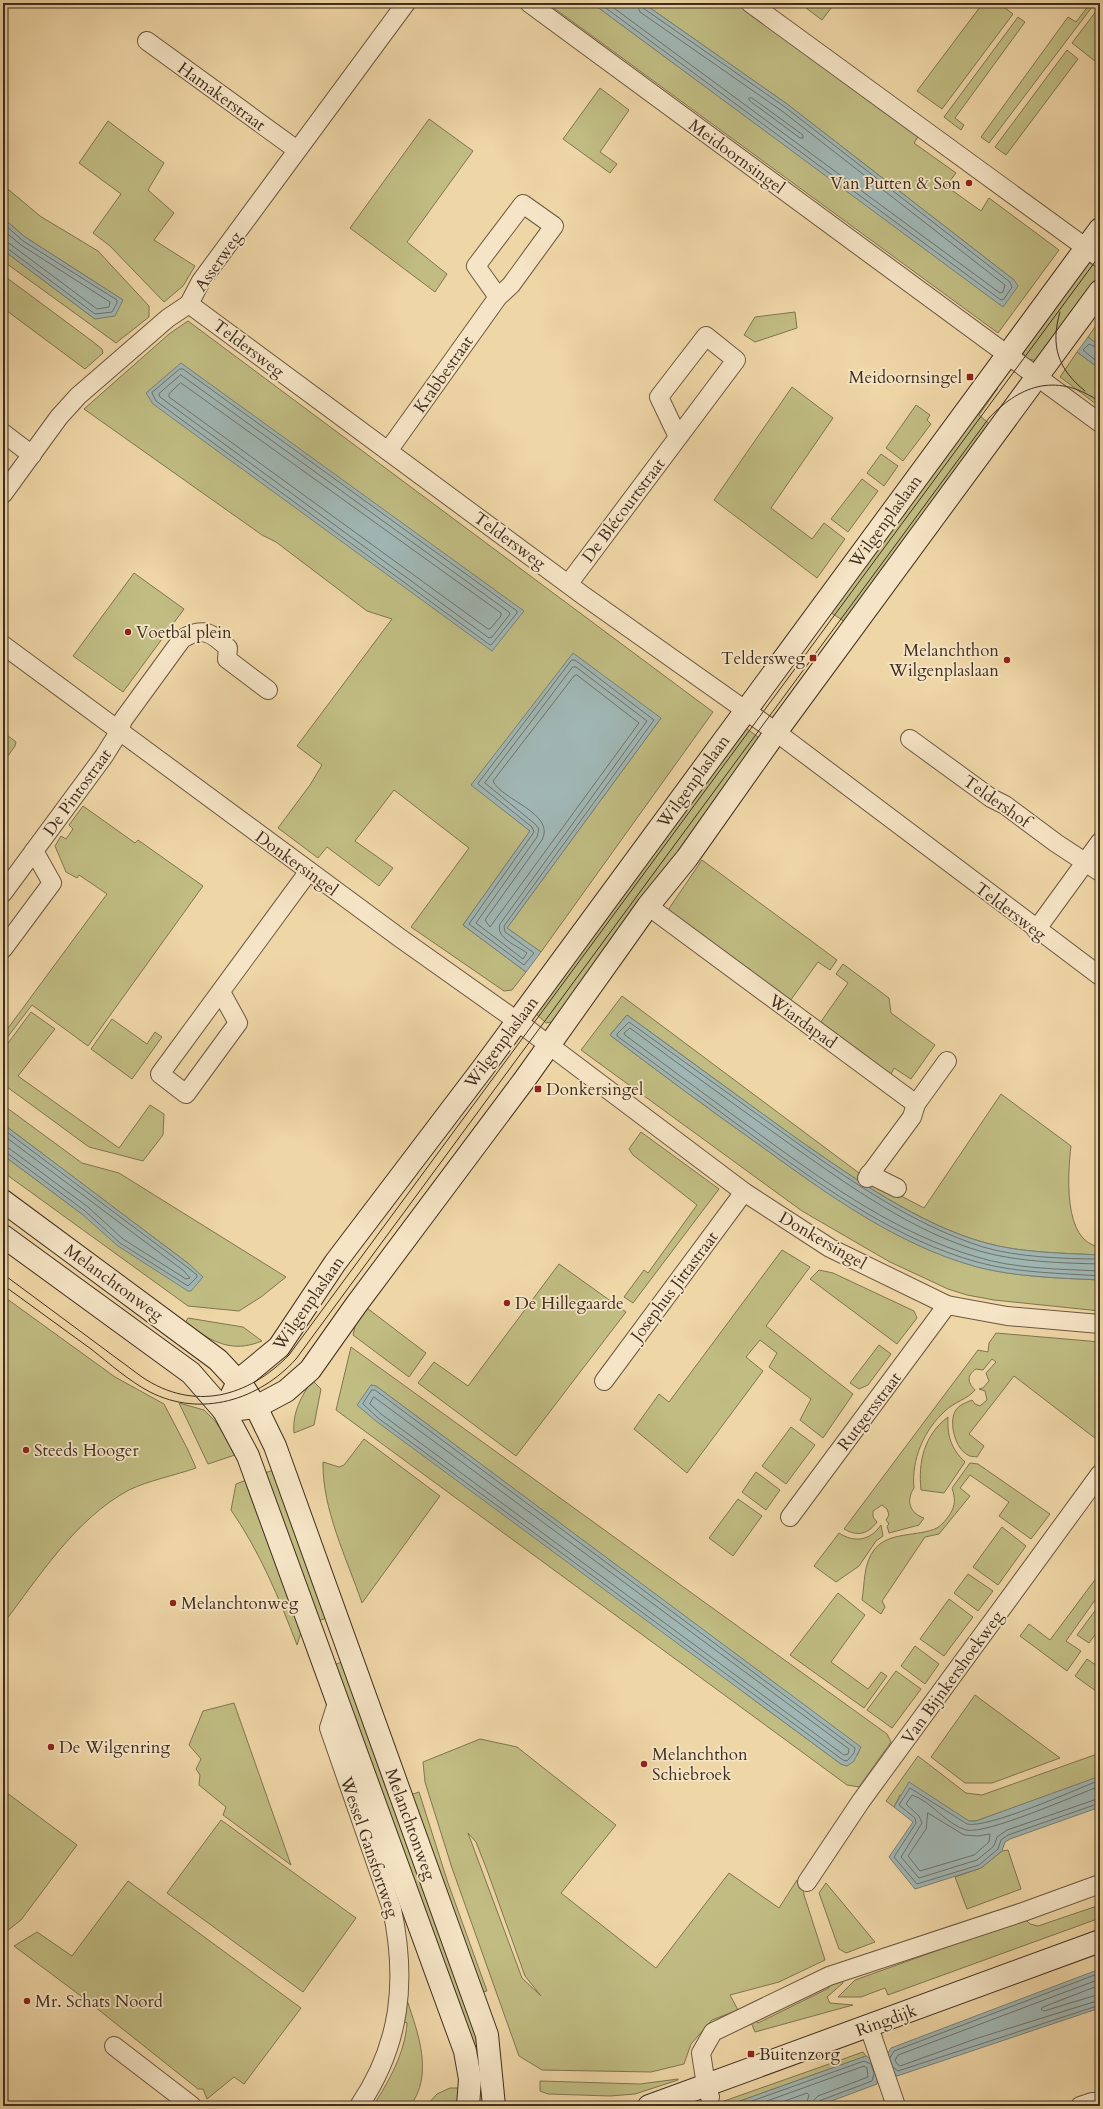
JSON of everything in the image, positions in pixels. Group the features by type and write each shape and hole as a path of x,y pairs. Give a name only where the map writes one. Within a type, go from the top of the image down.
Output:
{"street":[{"name":"Asserweg","path":"3,494 59,418 78,396 168,318 189,304 201,281 406,3"},
{"name":"Meidoornsingel","path":"529,3 1100,423"},
{"path":"750,3 1093,253"},
{"name":"Hamakerstraat","path":"147,41 297,150"},
{"name":"Krabbestraat","path":"388,451 498,297 511,285 554,226 523,204 476,266 498,297"},
{"name":"Wilgenplaslaan","path":"224,1411 239,1380 279,1347 336,1263 517,1021 744,711 1008,356 1093,253 1100,229"},
{"path":"224,1411 256,1407 286,1391 310,1370 356,1305 464,1162 648,906 687,858 776,732 1100,291"},
{"name":"Teldersweg","path":"189,304 744,711 776,732 1036,930 1100,976"},
{"name":"De Blécourtstraat","path":"569,583 736,360 706,336 659,397 678,437"},
{"path":"3,433 32,455"},
{"name":"De Pintostraat","path":"3,893 120,732 123,720 182,639 194,632 203,632 218,638 228,648 227,659 268,690"},
{"name":"Donkersingel","path":"3,645 406,943 517,1021 744,1192 830,1248 947,1305 1007,1316 1100,1324"},
{"name":"Teldershof","path":"910,739 991,798 1005,805 1056,843 1100,872"},
{"path":"1036,930 1100,842"},
{"name":"De Pintostraat","path":"3,949 52,883 34,852"},
{"path":"221,992 238,1023 186,1094 160,1074 309,871"},
{"name":"Wiardapad","path":"648,906 916,1104"},
{"path":"897,1188 868,1176 912,1117 916,1104 947,1061"},
{"name":"Josephus Jittastraat","path":"604,1381 744,1192"},
{"name":"Melanchtonweg","path":"3,1201 218,1360 239,1380 256,1407 275,1446 487,2036 494,2105"},
{"name":"Melanchtonweg","path":"3,1236 191,1373 224,1411 248,1456 465,2052 470,2079 468,2106"},
{"name":"Rutgersstraat","path":"790,1517 947,1305"},
{"name":"Van Bijnkershoekweg","path":"807,1882 861,1802 1100,1474"},
{"name":"Wessel Gansfortweg","path":"337,1703 329,1728 392,1909 397,1932 399,1982 392,2040 382,2067 359,2106"},
{"path":"708,2091 701,2053 713,2032 829,1976 1023,1912 1100,1884"},
{"name":"Ringdijk","path":"873,2038 1100,1941"},
{"name":"Ringdijk","path":"649,2106 708,2091 873,2038 1100,1955"},
{"path":"873,2038 893,2098"},
{"path":"114,2046 192,2106"},
{"name":"Ringdijk","path":"686,2106 708,2091"},
{"path":"1080,2106 1092,2102 1100,2102"}],"shaded area":[{"path":"547,3 592,3 1003,306 1014,280 787,104 643,3 736,3 918,137 914,143 956,173 946,186 981,211 989,198 1059,250 998,333"},
{"path":"809,3 835,3 822,20 806,8"},
{"path":"983,3 999,3 1013,14 942,109 917,91"},
{"path":"1087,3 1095,3 989,143 981,137 1068,17 1076,22 1089,5"},
{"path":"1100,6 1100,65 1072,43"},
{"path":"1018,17 1025,22 955,118 964,125 961,130 944,117"},
{"path":"1067,50 1078,59 1006,155 995,147"},
{"path":"600,88 629,110 600,152 617,164 610,173 563,139"},
{"path":"429,119 473,151 407,242 447,274 435,292 350,228"},
{"path":"108,121 164,163 148,190 174,213 154,240 195,266 183,286 164,302 110,246 93,233 121,194 79,163"},
{"path":"3,185 40,216 98,251 149,306 149,317 116,343 3,261 3,250 95,319 123,300 25,237 3,218"},
{"path":"1085,263 1090,263 1098,268 1100,282 1039,361 1027,359 1022,351"},
{"path":"3,275 92,341 102,349 103,353 85,369 3,308"},
{"path":"795,312 797,328 755,342 744,335 755,317"},
{"path":"1100,320 1100,346 1088,337"},
{"path":"188,321 713,712 541,952 507,928 661,718 472,785 530,831 463,925 526,972 512,990 504,991 411,927 469,848 394,790 355,841 393,868 379,886 327,847 318,858 278,828 310,785 322,765 297,746 392,619 367,611 276,542 262,535 84,409 169,334"},
{"path":"1077,352 1100,369 1100,407 1060,377"},
{"path":"992,385 998,388 979,415 993,427 848,624 827,610"},
{"path":"792,387 833,418 771,508 812,539 824,523 845,539 817,578 714,500"},
{"path":"916,405 930,415 927,420 931,424 903,461 886,448"},
{"path":"881,454 898,466 884,486 867,473"},
{"path":"862,479 878,491 848,532 831,519"},
{"name":"Voetbal plein","path":"134,573 184,609 123,692 73,656"},
{"path":"746,728 758,737 759,742 557,1021 546,1023 534,1012"},
{"path":"3,732 16,742 15,746 3,763"},
{"path":"83,806 135,843 138,840 203,886 88,1046 32,1005 3,1043 3,1035 107,894 79,875 77,878 66,872 55,846 61,836 66,839 73,829 69,825"},
{"path":"702,860 837,960 830,970 818,962 790,1001 668,910"},
{"path":"843,964 889,998 891,1013 935,1045 911,1079 894,1068 890,1076 820,1023 848,983 836,974"},
{"path":"622,996 863,1176 924,1208 1001,1094 1071,1146 1069,1188 1073,1220 1079,1233 1088,1242 1100,1247 1100,1255 1014,1249 986,1243 961,1235 936,1224 863,1184 775,1123 627,1015 610,1035 811,1182 889,1231 945,1256 989,1270 1069,1279 1100,1280 1100,1311 994,1300 967,1295 948,1289 890,1262 802,1211 581,1050"},
{"path":"31,1012 55,1029 18,1076 119,1148 150,1105 164,1114 163,1135 143,1161 89,1147 3,1084 3,1050"},
{"path":"112,1019 147,1044 155,1032 162,1037 132,1079 91,1049"},
{"path":"3,1105 82,1163 119,1173 286,1277 261,1297 239,1311 188,1306 3,1172 3,1155 82,1214 189,1264 3,1124"},
{"path":"641,1132 719,1189 633,1303 624,1297 644,1270 648,1273 697,1205 633,1155 629,1149"},
{"path":"782,1250 810,1267 766,1326 853,1394 823,1438 800,1420 811,1399 769,1367 777,1353 760,1340 746,1357 763,1371 687,1473 634,1429 659,1394 669,1402"},
{"path":"559,1264 626,1312 516,1456 418,1383 434,1362 468,1386"},
{"path":"819,1270 833,1273 914,1311 917,1318 897,1344 810,1279"},
{"path":"3,1296 115,1377 164,1404 196,1468 136,1487 110,1502 75,1533 59,1550 3,1624"},
{"path":"363,1305 426,1353 409,1377 353,1335 359,1309"},
{"path":"188,1318 243,1327 262,1341 251,1345 240,1346 222,1344 185,1323"},
{"path":"996,1333 1100,1342 1100,1442 1014,1376 969,1434 984,1446 977,1457 970,1456 963,1452 956,1441 954,1434 954,1415 956,1410 963,1404 972,1400 975,1404 980,1406 987,1400 985,1391 979,1389 983,1388 989,1381 986,1373 996,1362 992,1359 983,1370 976,1369 973,1371 969,1381 975,1390 969,1396 949,1408 938,1419 925,1436 920,1446 915,1467 914,1488 910,1497 910,1506 912,1509 919,1516 924,1518 919,1525 889,1533 887,1526 889,1524 886,1520 889,1515 887,1509 882,1505 873,1511 873,1517 877,1522 866,1532 854,1533 844,1529 978,1350 988,1352 989,1343"},
{"path":"879,1345 891,1354 868,1385 859,1389 850,1383"},
{"path":"351,1347 887,1734 891,1742 859,1787 847,1785 336,1410","holes":["371,1385 376,1386 860,1747 858,1754 847,1766 841,1764 746,1694"]},
{"path":"312,1380 321,1389 314,1425 294,1433 298,1405"},
{"path":"179,1403 204,1410 215,1421 238,1454 208,1464"},
{"path":"948,1417 949,1436 953,1447 965,1462 944,1493 921,1490 920,1480 924,1450 933,1432"},
{"path":"791,1427 815,1445 786,1484 762,1466"},
{"path":"364,1439 440,1496 362,1603 336,1534 331,1516 324,1480 323,1462 339,1467 344,1465"},
{"path":"970,1463 978,1464 1050,1514 1031,1539 999,1516 1009,1502 970,1475 960,1488 970,1496 939,1534 925,1537 882,1601 885,1607 881,1614 862,1600 866,1568 870,1556 880,1544 887,1540 895,1537 929,1531 941,1525 953,1508 954,1498 952,1488"},
{"path":"274,1470 327,1618 314,1622 261,1474"},
{"path":"756,1472 780,1490 766,1510 742,1492"},
{"path":"249,1479 302,1629 297,1645 260,1559 231,1510 236,1484"},
{"path":"738,1499 762,1516 733,1556 709,1538"},
{"path":"881,1525 883,1536 876,1541 859,1566 836,1582 814,1566 839,1533 850,1538 862,1539 872,1534"},
{"path":"1002,1527 1026,1546 998,1585 973,1567"},
{"path":"1100,1573 1100,1593 1066,1641 1081,1651 1067,1671 1020,1636 1029,1624 1050,1640"},
{"path":"968,1574 993,1591 978,1611 954,1593"},
{"path":"838,1593 865,1615 831,1662 868,1689 881,1672 887,1676 864,1708 790,1655"},
{"path":"949,1599 973,1617 944,1656 920,1639"},
{"path":"1100,1604 1100,1628 1089,1643 1077,1635"},
{"path":"915,1646 939,1664 925,1684 901,1666"},
{"path":"1087,1659 1100,1668 1100,1694 1075,1676"},
{"path":"342,1662 475,2032 483,2059 476,2059 330,1666"},
{"path":"896,1671 921,1689 892,1728 867,1710"},
{"path":"975,1695 1060,1758 992,1783 965,1783 931,1757"},
{"path":"234,1703 291,1865 223,1815 226,1807 199,1785 200,1775 196,1769 201,1759 189,1745 203,1711"},
{"path":"480,1739 517,1747 616,1825 561,1893 656,1968 729,1873 779,1908 797,1880 803,1885 804,1895 825,1960 779,1982 730,1995 738,2010 712,2020 691,2044 684,2064 651,2072 542,2070 519,2056 452,1868 425,1782 423,1762","holes":["468,1833 476,1842 525,1976 541,1996 522,1978"]},
{"path":"1100,1753 1100,1777 976,1821 969,1821 958,1815 900,1795 894,1807 886,1801 918,1756 966,1793 982,1795"},
{"path":"3,1790 77,1845 21,1920 3,1934"},
{"path":"419,1792 448,1883 487,1991 481,1992 410,1795"},
{"path":"221,1820 356,1918 303,1992 167,1893"},
{"path":"1008,1850 1021,1889 967,1909 955,1877 981,1868 1002,1851"},
{"path":"128,1881 301,2008 244,2084 234,2077 207,2099 203,2089 198,2089 85,1999 14,1946 37,1932 72,1956"},
{"path":"826,1883 875,1942 846,1953 839,1949 819,1893"},
{"path":"1100,1905 1100,1918 888,1995 885,1988 861,1997 838,1997 855,1980 1025,1919 1030,1924 1038,1926"},
{"path":"842,1978 843,1983 827,1997 830,2003 853,2005 755,2032 750,2020 754,2018 758,2023 829,1988 828,1984"},
{"path":"407,2000 422,2054 421,2081 417,2094 410,2106 373,2106 385,2087 400,2056 406,2034 407,2023 401,2021"},
{"path":"863,2052 866,2056 726,2106 710,2106"},
{"path":"678,2079 635,2094 610,2096 548,2094 540,2091 540,2081 640,2084"},
{"path":"450,2088 462,2088 460,2106 426,2106 437,2094"}],"water":[{"path":"592,3 643,3 787,104 1014,280 1018,286 1003,307"},
{"path":"3,218 25,237 123,300 115,316 95,319 3,250"},
{"path":"1088,337 1100,346 1100,369 1077,352"},
{"path":"181,363 524,611 492,651 153,404 146,393"},
{"path":"573,653 661,718 507,928 541,952 526,972 463,925 530,831 471,785"},
{"path":"627,1015 817,1153 863,1184 911,1212 961,1235 986,1243 1014,1249 1042,1252 1100,1255 1100,1280 1023,1275 977,1267 919,1246 891,1232 837,1200 811,1182 610,1035"},
{"path":"3,1124 189,1264 203,1277 191,1291 188,1291 118,1246 82,1214 3,1155"},
{"path":"371,1385 376,1386 861,1747 854,1761 847,1766 841,1764 376,1421 357,1405"},
{"path":"1100,1776 1100,1807 1010,1839 1005,1842 1002,1851 981,1868 915,1889 889,1857 913,1822 894,1807 909,1782 969,1821 976,1821"},
{"path":"1100,1969 1100,2008 897,2076 889,2069 885,2058 891,2048"},
{"path":"866,2056 875,2065 877,2084 818,2106 726,2106"}],"tram line":[{"path":"3,1274 142,1377 162,1388 181,1394 201,1396 220,1395 238,1390 256,1381 289,1355 1100,255"},
{"path":"1060,312 1056,336 1056,346 1059,356 1068,374 1085,391"},
{"path":"3,1285 135,1383 150,1392 169,1400 189,1404 209,1404 228,1401 265,1385 281,1373 296,1359 989,418 1014,397 1028,390 1042,386 1056,385 1070,387 1085,393 1100,402"}],"place":[{"name":"Van Putten & Son","path":"969,183"},
{"name":"Meidoornsingel","path":"970,377"},
{"name":"Voetbal plein","path":"128,632"},
{"name":"Teldersweg","path":"813,658"},
{"name":"Melanchthon Wilgenplaslaan","path":"1007,660"},
{"name":"Donkersingel","path":"538,1089"},
{"name":"De Hillegaarde","path":"507,1303"},
{"name":"Steeds Hooger","path":"26,1450"},
{"name":"Melanchtonweg","path":"173,1603"},
{"name":"De Wilgenring","path":"51,1747"},
{"name":"Melanchthon Schiebroek","path":"644,1764"},
{"name":"Mr. Schats Noord","path":"27,2001"},
{"name":"Buitenzorg","path":"751,2054"}]}
